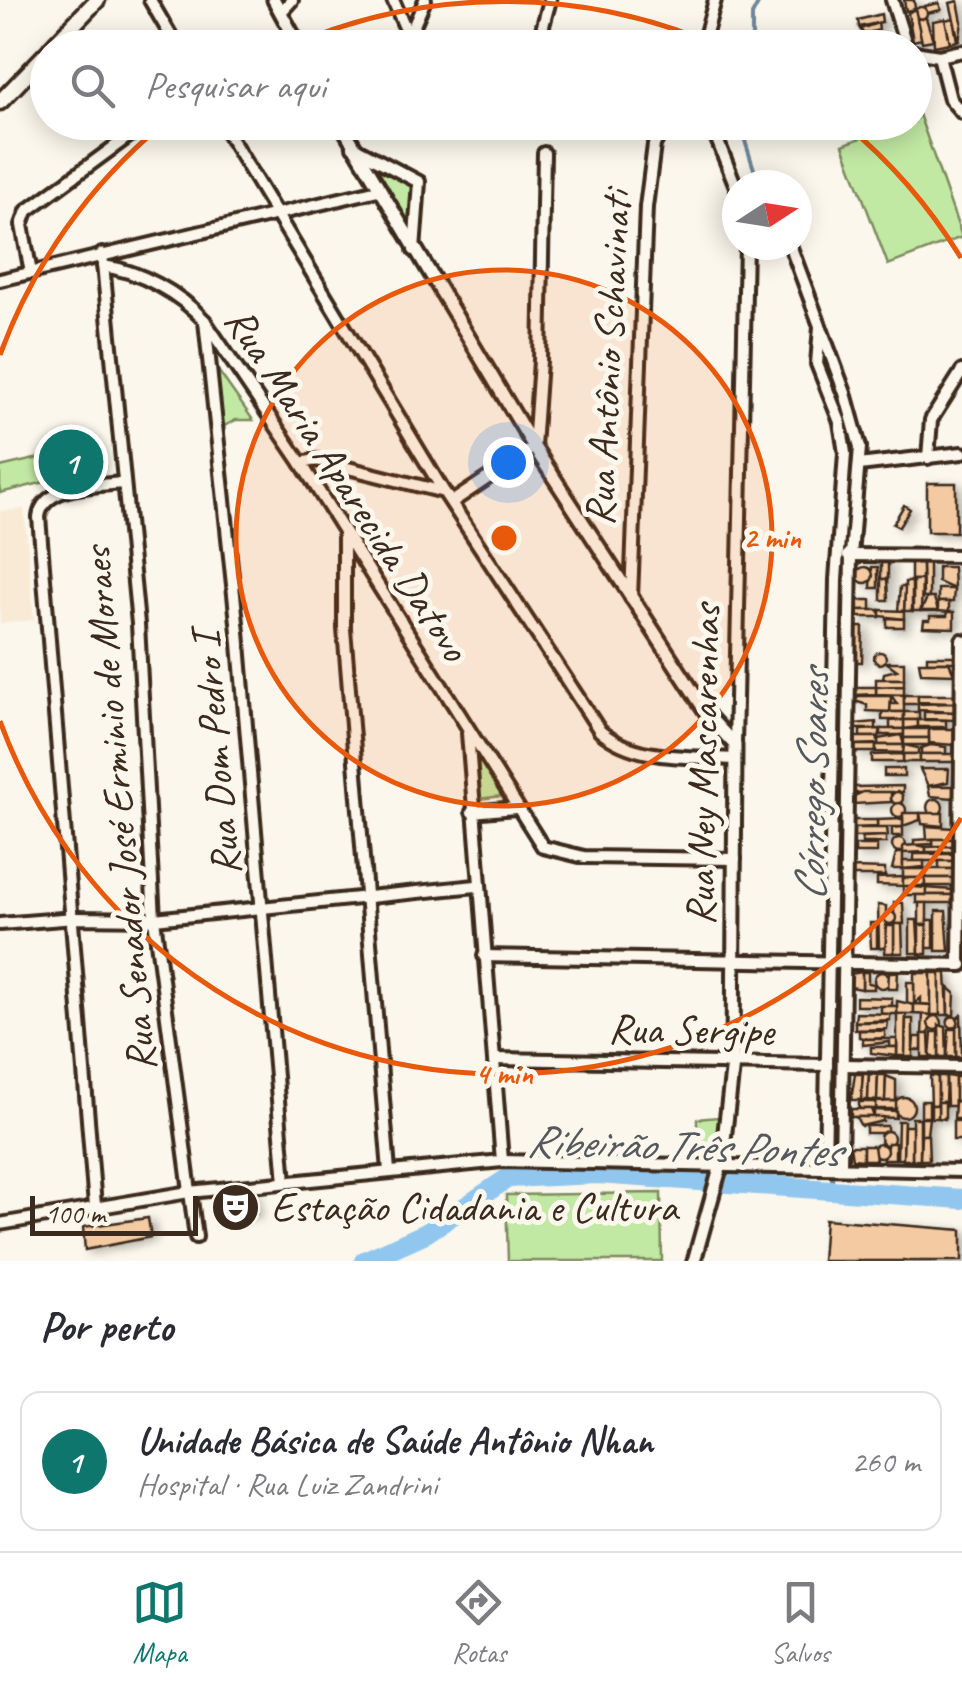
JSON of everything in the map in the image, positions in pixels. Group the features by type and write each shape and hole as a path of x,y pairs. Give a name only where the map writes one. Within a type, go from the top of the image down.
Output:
{"main road":[{"path":"68,30 96,0"},
{"path":"0,102 30,71"}],"street":[{"path":"150,0 168,30"},
{"path":"291,30 278,6 292,0"},
{"path":"393,0 406,30"},
{"path":"415,30 425,0"},
{"path":"541,30 550,0"},
{"path":"707,30 715,0"},
{"path":"892,0 901,30"},
{"path":"932,55 962,51"},
{"path":"939,56 950,99 962,114"},
{"path":"32,273 22,225 27,211 124,140"},
{"path":"231,140 444,492 600,731 612,742 640,752 735,759"},
{"path":"349,140 630,599 710,718 735,745"},
{"name":"Rua Antônio Schavinati","path":"630,599 646,206 657,140"},
{"path":"717,140 730,170"},
{"path":"352,146 419,182 414,251"},
{"path":"534,447 544,153"},
{"path":"0,280 103,260 274,213 378,190"},
{"name":"Rua Maria Aparecida Datovo","path":"103,260 140,276 192,308 204,320 301,463 543,847 571,856 735,859"},
{"name":"Rua Senador José Erminio de Moraes","path":"103,260 138,624 154,919 196,1238"},
{"name":"Rua Ney Mascarenhas","path":"694,1261 720,1169 733,1063 735,745 746,260"},
{"path":"796,260 858,436 860,465 845,555"},
{"name":"Rua Dom Pedro I","path":"204,320 263,908 285,1182"},
{"path":"820,326 817,364 840,422 845,453 836,963 827,1065 833,1165"},
{"path":"928,458 931,420 962,371"},
{"path":"452,502 534,447"},
{"path":"860,465 962,454"},
{"path":"301,463 316,460 444,492"},
{"path":"95,1206 40,510 54,495 123,482"},
{"path":"344,531 344,628 389,1171"},
{"path":"845,555 962,556"},
{"path":"484,956 960,965 962,640"},
{"path":"468,731 476,886 502,1161"},
{"path":"472,812 515,808"},
{"path":"0,924 75,918 154,919 476,886"},
{"path":"833,1165 843,1065 836,963"},
{"name":"Rua Sergipe","path":"494,1059 827,1065"},
{"path":"843,1065 962,1067"},
{"path":"0,1224 189,1192 502,1161 720,1169 833,1165 962,1170"}],"shaded area":[{"path":"24,509 34,620 0,623 0,511"}],"green space":[{"path":"856,140 928,140 962,237 888,265 843,145"},
{"path":"369,157 415,184 413,234"},
{"path":"217,369 253,420 236,420 222,427"},
{"path":"39,458 45,482 0,493 0,467"},
{"path":"478,755 502,796 479,799"},
{"path":"718,1117 718,1161 697,1158 697,1119"},
{"path":"661,1193 662,1261 508,1261 506,1195"}],"building":[{"path":"904,0 914,0 915,9 906,11"},
{"path":"958,1 962,22 959,41 950,3"},
{"path":"939,3 941,10 927,13 925,6"},
{"path":"921,7 927,13 921,19 915,13"},
{"path":"915,9 920,30 911,30 908,13"},
{"path":"881,14 882,22 859,27 858,20"},
{"path":"926,18 930,30 919,30 917,19"},
{"path":"953,18 957,41 950,43 945,20"},
{"path":"945,19 950,43 934,46 933,21"},
{"path":"878,23 879,30 861,30"},
{"path":"80,442 87,474 61,480 56,450"},
{"path":"927,483 956,483 956,532 927,532"},
{"path":"904,505 910,509 899,527 893,524"},
{"path":"881,561 888,561 888,579 881,579"},
{"path":"911,561 922,561 922,580 911,580"},
{"path":"922,561 929,561 929,598 923,598"},
{"path":"865,567 873,575 865,583 857,575"},
{"path":"872,567 878,567 878,588 871,588"},
{"path":"938,567 953,567 954,589 938,582"},
{"path":"881,579 887,579 888,600 881,600"},
{"path":"913,580 922,580 921,611 913,611"},
{"path":"905,582 912,582 912,611 904,611"},
{"path":"900,587 905,587 904,611 898,611"},
{"path":"938,589 954,589 953,602 938,602"},
{"path":"927,598 934,598 938,611 921,611"},
{"path":"855,600 871,600 871,610 855,610"},
{"path":"938,602 949,602 949,612 938,611"},
{"path":"857,610 880,610 880,617 857,617"},
{"path":"880,610 904,611 904,619 880,616"},
{"path":"954,612 954,628 923,627 930,616 947,616"},
{"path":"887,618 904,619 904,627 887,627"},
{"path":"855,627 863,627 862,662 854,662"},
{"path":"880,652 886,658 880,664 874,658"},
{"path":"927,656 954,656 954,662 927,662"},
{"path":"886,662 904,662 904,679 883,679 884,673 897,670"},
{"path":"919,662 949,662 954,674 921,673"},
{"path":"876,679 904,679 904,686 876,687"},
{"path":"904,686 904,695 876,694 876,687"},
{"path":"855,687 876,687 876,694 855,695"},
{"path":"891,695 904,695 904,712 890,712 890,704 897,704"},
{"path":"904,695 918,695 918,704 904,704"},
{"path":"918,695 954,695 954,703 918,702"},
{"path":"858,696 891,696 890,712 867,711 867,705 855,701"},
{"path":"954,703 954,712 918,710 918,704"},
{"path":"882,712 904,712 904,720 882,720"},
{"path":"904,712 919,712 919,720 904,720"},
{"path":"924,712 954,712 954,720 924,719"},
{"path":"904,720 918,720 918,727 904,729"},
{"path":"904,720 904,729 890,729 890,721"},
{"path":"918,720 946,720 946,727 918,727"},
{"path":"876,722 876,729 855,729 855,724"},
{"path":"881,729 879,737 860,737 860,730"},
{"path":"881,729 904,729 904,735 881,735"},
{"path":"904,729 929,729 929,738 904,738"},
{"path":"929,729 954,729 954,745 929,743"},
{"path":"901,735 904,745 878,745 878,739"},
{"path":"855,737 878,737 878,744 855,745"},
{"path":"904,738 929,738 929,745 904,745"},
{"path":"855,745 876,745 876,752 855,752"},
{"path":"876,745 904,745 904,753 876,752"},
{"path":"904,745 918,748 918,754 903,754"},
{"path":"946,747 946,754 921,754 921,748"},
{"path":"903,754 920,754 920,762 903,762"},
{"path":"903,754 903,762 872,762 872,755"},
{"path":"920,754 954,754 953,762 920,762"},
{"path":"884,769 904,769 904,776 884,776"},
{"path":"920,769 949,769 948,782 928,786"},
{"path":"903,786 903,792 854,793 854,787"},
{"path":"928,786 954,786 953,798 930,796"},
{"path":"863,792 891,792 891,802 854,804 854,796"},
{"path":"897,792 903,798 897,804 891,798"},
{"path":"935,799 943,807 935,815 927,807"},
{"path":"899,803 906,810 899,817 892,810"},
{"path":"903,813 920,813 920,820 903,826"},
{"path":"920,813 943,813 943,826 922,824"},
{"path":"903,819 903,827 877,827 877,820"},
{"path":"853,820 877,820 877,827 853,828"},
{"path":"926,826 953,828 953,839 927,839"},
{"path":"903,827 903,836 892,836 892,828"},
{"path":"853,828 887,828 888,836 853,837"},
{"path":"886,836 886,843 862,843 862,837"},
{"path":"899,838 906,845 899,852 892,845"},
{"path":"933,839 953,839 953,846 933,846"},
{"path":"933,839 933,844 914,845 914,840"},
{"path":"855,845 877,845 877,853 855,853"},
{"path":"903,846 926,847 926,852 903,853"},
{"path":"953,846 953,852 926,852 926,847"},
{"path":"896,853 903,853 903,869 892,869"},
{"path":"914,854 953,854 953,861 914,861"},
{"path":"903,861 924,861 924,867 903,869"},
{"path":"939,861 953,861 953,869 939,869"},
{"path":"853,868 885,869 885,876 853,876"},
{"path":"903,869 926,869 926,878 903,878"},
{"path":"926,869 953,869 953,878 926,878"},
{"path":"903,877 903,886 877,885 877,878"},
{"path":"903,878 925,878 925,886 903,886"},
{"path":"925,878 953,878 953,886 925,886"},
{"path":"903,886 926,888 926,895 903,895"},
{"path":"926,888 953,890 953,895 926,895"},
{"path":"916,895 953,895 953,903 916,903"},
{"path":"894,902 903,903 904,924 894,924"},
{"path":"919,903 927,903 927,925 919,925"},
{"path":"878,905 886,906 886,948 879,948"},
{"path":"936,911 946,911 949,951 936,951"},
{"path":"890,912 896,918 890,924 884,918"},
{"path":"910,920 917,920 919,953 910,953"},
{"path":"927,920 934,920 934,948 927,948"},
{"path":"870,923 877,923 877,948 871,948"},
{"path":"894,924 902,924 903,953 894,953"},
{"path":"919,925 927,925 927,954 919,954"},
{"path":"887,926 894,926 894,953 885,953"},
{"path":"862,972 868,972 868,983 874,984 874,989 862,989"},
{"path":"862,972 862,989 850,987 850,974"},
{"path":"882,972 890,980 882,988 874,980"},
{"path":"889,972 898,972 897,989 888,989"},
{"path":"914,973 931,973 931,1005 921,1004 921,998 914,1004"},
{"path":"931,973 940,973 940,1015 931,1015"},
{"path":"940,973 946,973 948,1015 940,1015"},
{"path":"907,982 914,982 914,1005 907,1005"},
{"path":"948,987 955,993 954,1015 948,1015"},
{"path":"856,997 892,998 892,1006 856,1006"},
{"path":"897,1001 914,1005 914,1014 897,1014"},
{"path":"914,1004 931,1005 931,1015 914,1014"},
{"path":"881,1006 897,1006 897,1014 881,1014"},
{"path":"856,1013 890,1014 890,1020 855,1022"},
{"path":"897,1014 906,1014 905,1056 897,1056"},
{"path":"923,1014 931,1015 929,1034 922,1034"},
{"path":"961,1015 962,1057 956,1057 956,1019"},
{"path":"935,1016 942,1023 935,1030 928,1023"},
{"path":"953,1016 959,1022 953,1028 947,1022"},
{"path":"906,1019 913,1019 913,1057 905,1057"},
{"path":"855,1022 888,1022 887,1029 855,1030"},
{"path":"939,1025 946,1027 947,1057 939,1057"},
{"path":"949,1029 956,1029 956,1057 947,1057"},
{"path":"859,1030 885,1031 885,1038 859,1037"},
{"path":"932,1032 939,1032 939,1057 930,1057"},
{"path":"922,1034 929,1034 930,1057 922,1057"},
{"path":"914,1037 922,1037 922,1050 913,1050"},
{"path":"863,1039 897,1039 897,1047 890,1047 890,1042 863,1045"},
{"path":"871,1047 897,1047 897,1056 871,1053"},
{"path":"855,1074 863,1074 861,1100 851,1100"},
{"path":"863,1074 869,1074 868,1100 861,1100"},
{"path":"869,1074 878,1075 877,1101 868,1100"},
{"path":"878,1075 886,1075 885,1101 877,1101"},
{"path":"886,1076 896,1080 896,1101 885,1101"},
{"path":"930,1076 938,1076 938,1105 931,1105"},
{"path":"938,1076 946,1076 945,1102 938,1102"},
{"path":"946,1076 955,1077 955,1106 947,1106"},
{"path":"955,1077 962,1077 961,1101 955,1101"},
{"path":"904,1097 914,1107 904,1117 894,1107"},
{"path":"896,1101 896,1109 876,1109 876,1102"},
{"path":"921,1101 929,1101 929,1117 921,1117"},
{"path":"955,1101 962,1101 962,1119 954,1119"},
{"path":"859,1102 876,1102 876,1109 859,1109"},
{"path":"938,1102 945,1102 945,1119 938,1118"},
{"path":"931,1105 938,1105 938,1118 931,1118"},
{"path":"851,1109 871,1109 874,1117 851,1117"},
{"path":"874,1110 896,1111 896,1118 874,1117"},
{"path":"856,1117 883,1117 883,1121 861,1126"},
{"path":"912,1118 920,1118 920,1160 912,1160"},
{"path":"921,1118 929,1118 927,1135 921,1135"},
{"path":"898,1121 904,1121 903,1159 897,1159"},
{"path":"953,1121 962,1121 962,1140 953,1140"},
{"path":"866,1126 887,1126 887,1133 866,1133"},
{"path":"904,1126 912,1126 912,1160 903,1160"},
{"path":"887,1131 894,1138 887,1145 880,1138"},
{"path":"921,1135 928,1135 929,1160 920,1160"},
{"path":"888,1143 895,1143 895,1159 883,1159"},
{"path":"880,1144 887,1151 880,1158 873,1151"},
{"path":"850,1146 863,1146 863,1160 852,1159"},
{"path":"863,1146 874,1146 876,1160 863,1160"},
{"name":"Estação Cidadania e Cultura","path":"254,1192 256,1214 218,1220 216,1200"},
{"path":"148,1218 151,1237 85,1250 83,1227"},
{"path":"825,1219 962,1230 962,1261 822,1261"}],"waterway":[{"name":"Córrego Soares","path":"752,30 752,15 760,0"},
{"name":"Córrego Soares","path":"745,140 754,170"},
{"name":"Córrego Soares","path":"832,1188 842,634 850,450 834,387"},
{"name":"Ribeirão Três Pontes","path":"364,1261 426,1233 508,1178 597,1174 962,1199"}],"place":[{"name":"Unidade Básica de Saúde Antônio Nhan","path":"71,462"},
{"name":"Estação Cidadania e Cultura","path":"236,1207"}]}
